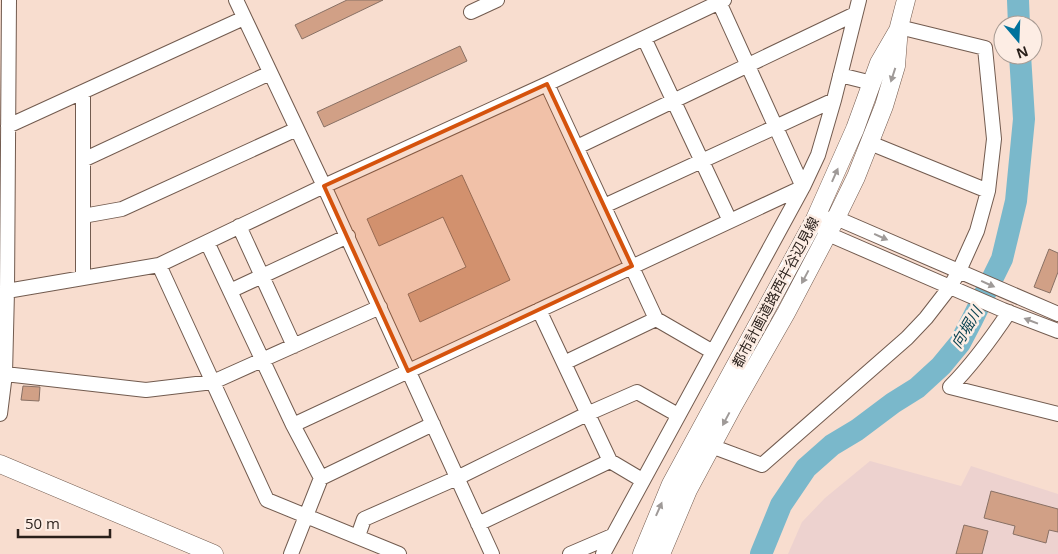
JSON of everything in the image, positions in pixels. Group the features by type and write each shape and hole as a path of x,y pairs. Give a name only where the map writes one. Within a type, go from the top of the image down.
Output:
{"main road":[{"name":"都市計画道路西牛谷辺見線","path":"661,554 688,490 828,234 870,143 896,66 900,27 906,0"},
{"name":"都市計画道路西牛谷辺見線","path":"642,554 670,484 815,220 838,169 879,63 900,27"},
{"path":"0,464 214,554"}],"street":[{"path":"0,414 5,374 7,291 4,217 8,126 9,0"},
{"path":"236,0 348,236 492,554"},
{"path":"471,12 497,0"},
{"path":"603,554 803,187 818,154 834,100 859,0"},
{"path":"7,291 159,265 721,1 748,66 803,187"},
{"path":"577,147 856,14"},
{"path":"8,126 244,18"},
{"path":"711,446 762,465 907,338 952,288 961,272 977,230 988,191 994,139 985,48 900,27"},
{"path":"644,38 730,221"},
{"path":"83,160 270,73"},
{"path":"840,75 872,83"},
{"path":"547,84 656,319 713,352"},
{"path":"83,92 83,278"},
{"path":"604,206 834,100"},
{"path":"83,216 122,209 297,129"},
{"path":"870,143 988,191"},
{"path":"293,425 803,187"},
{"path":"815,220 836,218 1058,314"},
{"path":"815,220 828,234 1006,311 1058,331"},
{"path":"240,226 294,346"},
{"path":"230,291 348,236"},
{"path":"207,242 293,425 321,478"},
{"path":"159,265 267,500 399,554"},
{"path":"5,374 146,390 214,382 380,307"},
{"path":"539,310 610,462 642,480"},
{"path":"1006,311 974,362 950,387 1058,414"},
{"path":"564,363 656,319"},
{"path":"358,536 364,519 457,478 587,414 637,392 678,415"},
{"path":"291,554 321,478 433,424"},
{"path":"478,524 610,462"},
{"path":"570,554 612,536"}],"highlighted area":[{"path":"547,84 632,266 408,371 324,186"}],"shaded area":[{"path":"870,461 961,486 971,466 1058,494 1058,554 788,554 802,522 825,498"}],"building":[{"path":"347,0 383,0 302,39 295,25"},
{"path":"460,46 467,61 324,127 317,112"},
{"path":"462,175 510,280 420,322 408,294 466,267 443,217 379,246 367,219"},
{"path":"1049,249 1058,253 1058,272 1050,293 1034,287"},
{"path":"23,386 40,387 39,401 21,400"},
{"path":"991,491 1058,509 1058,532 1049,530 1046,543 1013,534 1015,526 984,518"},
{"path":"964,525 988,531 982,554 956,554"}],"waterway":[{"name":"向堀川","path":"1018,0 1019,15"},
{"name":"向堀川","path":"761,554 781,505 806,468 832,445 917,388 941,366 960,343 1002,259 1016,201 1024,119 1021,65"}]}
